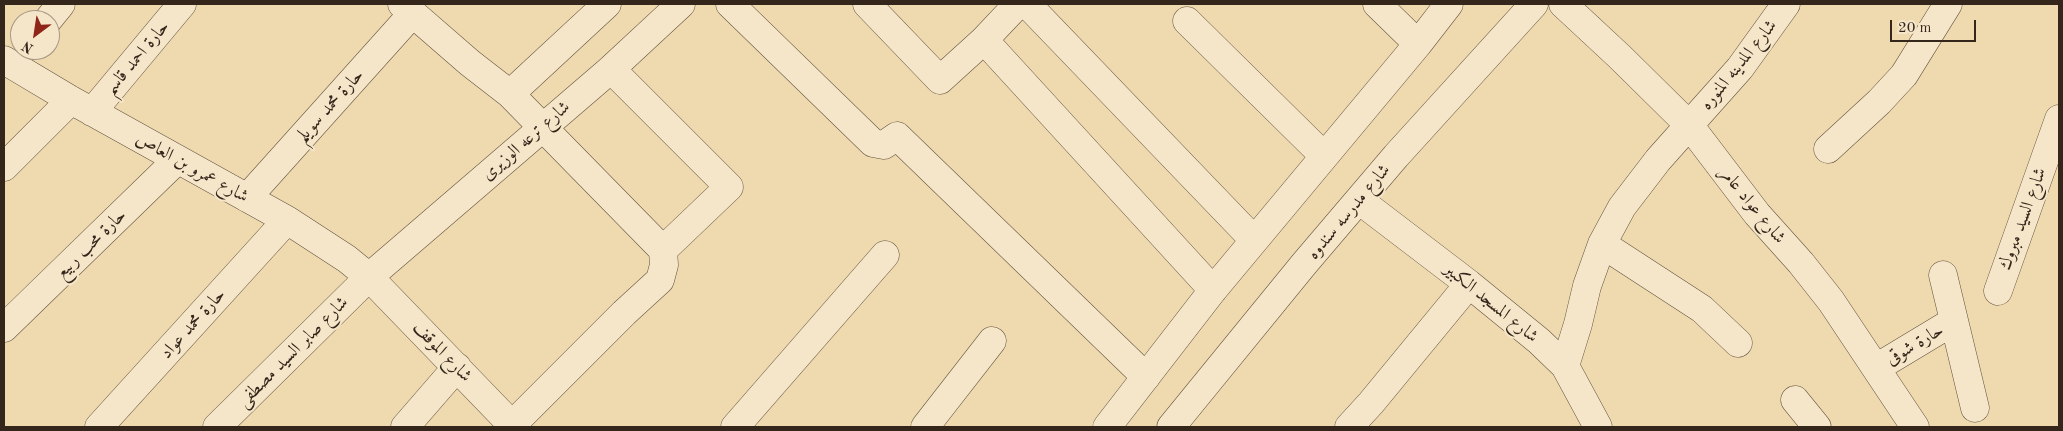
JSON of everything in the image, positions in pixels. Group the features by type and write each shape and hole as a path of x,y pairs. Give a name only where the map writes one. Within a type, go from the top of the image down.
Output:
{"street":[{"name":"حارة احمد قاسم","path":"4,167 81,106 182,4"},
{"path":"510,94 607,4"},
{"name":"شارع ترعه الوزيرى","path":"369,277 611,69 681,4"},
{"path":"730,4 873,143 884,145 897,136 1146,377"},
{"path":"866,4 940,80 984,40 1018,4"},
{"path":"1027,4 1254,240"},
{"path":"1377,4 1418,44"},
{"path":"1107,427 1213,290 1418,44 1449,4"},
{"name":"شارع مدرسه سندوه","path":"1171,427 1396,156 1534,4"},
{"name":"شارع عواد عامر","path":"1563,4 1690,126 1757,214 1801,263 1825,294 1915,427"},
{"name":"شارع المدينه المنوره","path":"1565,366 1587,286 1602,244 1622,207 1658,160 1740,68 1786,4"},
{"path":"1828,149 1879,102 1904,75 1948,4"},
{"path":"408,8 470,63 510,94 663,250 664,264 660,280 624,313 513,426"},
{"name":"حارة محمد سويلم","path":"247,198 408,8"},
{"path":"1187,21 1324,156"},
{"path":"984,40 1213,290"},
{"name":"شارع عمرو بن العاص","path":"10,62 81,106 287,220 369,277"},
{"path":"611,69 729,187 663,250"},
{"name":"شارع السيد مبروك","path":"1998,291 2059,119"},
{"name":"حارة محب ربيع","path":"4,328 177,160"},
{"name":"شارع المسجد الكبير","path":"1359,200 1469,284 1539,341 1565,366 1598,427"},
{"name":"حارة محمد عواد","path":"99,427 287,220"},
{"path":"1602,244 1702,309 1738,343"},
{"path":"735,427 885,255"},
{"name":"حارة شوقى","path":"1943,275 1975,408"},
{"name":"شارع الموقف","path":"369,277 513,426"},
{"name":"شارع صابر السيد مصطفى","path":"217,427 369,277"},
{"path":"1349,427 1469,284"},
{"name":"حارة شوقى","path":"1876,368 1954,321"},
{"path":"925,427 992,340"},
{"path":"405,427 457,367"},
{"path":"1795,400 1817,427"}]}
